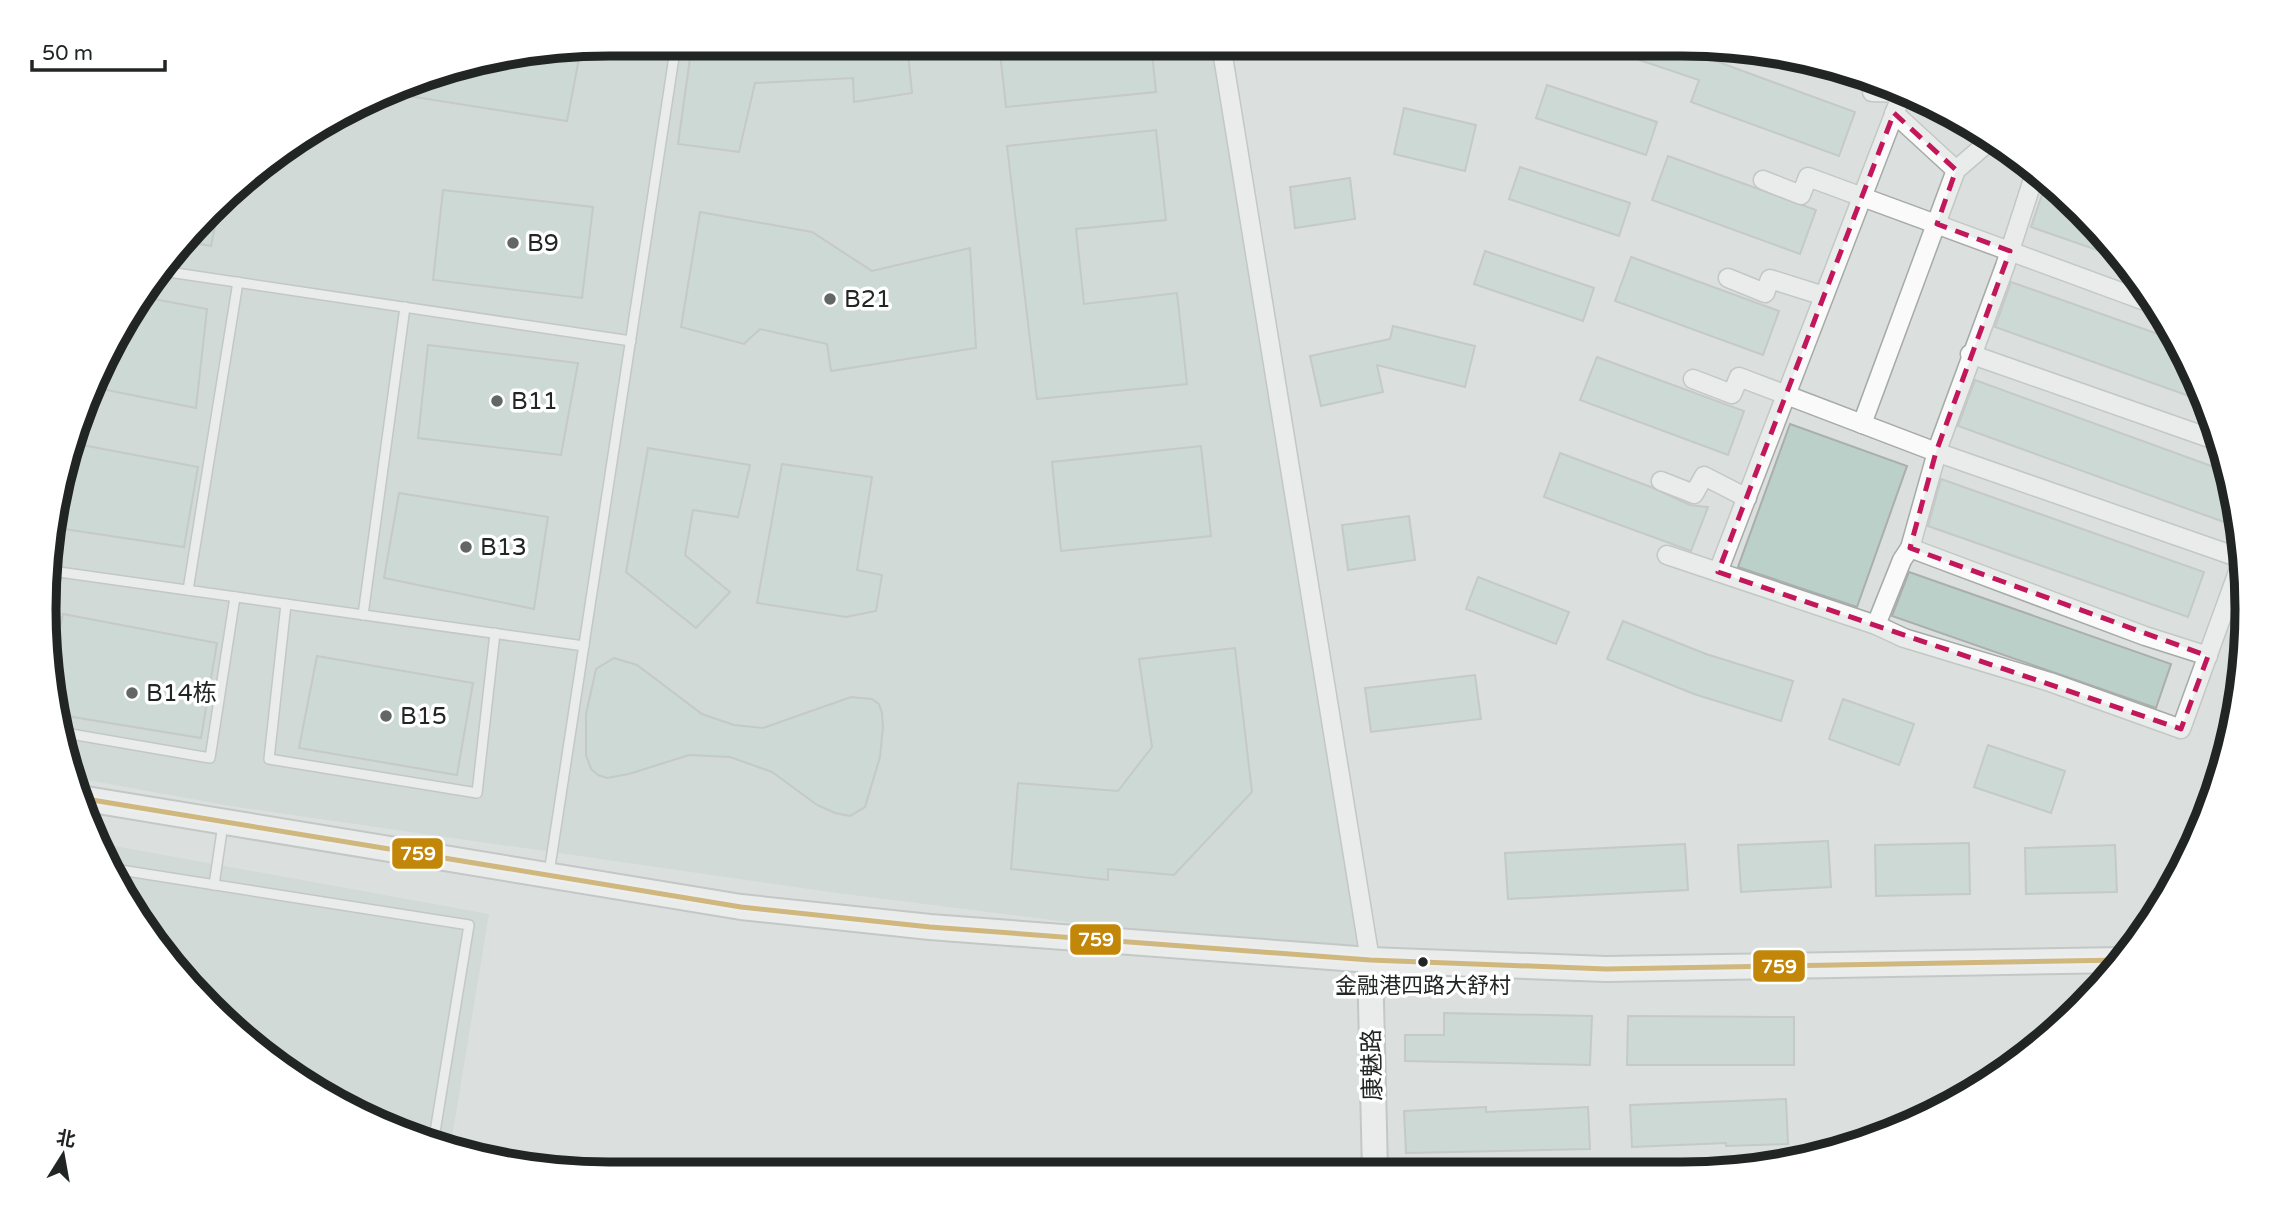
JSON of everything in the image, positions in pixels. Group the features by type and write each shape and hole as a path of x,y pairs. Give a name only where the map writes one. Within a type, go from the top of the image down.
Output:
{"street":[{"path":"1223,56 1370,960"},
{"path":"1872,92 1878,92"},
{"path":"1718,572 1899,100"},
{"path":"1894,113 1956,170"},
{"path":"1862,424 1956,170 1984,146"},
{"path":"1763,180 1801,195 1808,177 2140,299"},
{"path":"1875,625 1902,560 1910,548 1936,452 2010,251 2032,181"},
{"path":"1728,278 1765,293 1770,279 1824,296"},
{"path":"1970,354 2208,437"},
{"path":"1693,379 1732,394 1739,377 1936,452 2232,555"},
{"path":"1661,481 1694,494 1704,476 1747,498"},
{"path":"1910,548 2145,636 2208,656"},
{"path":"1667,555 1875,625 1904,638 2050,682 2182,729 2234,583"},
{"path":"89,799 741,906 917,926 1370,960 1606,969 2109,960"},
{"name":"康魅路","path":"1370,960 1375,1162"}],"lane":[{"path":"549,874 674,56"},
{"path":"170,272 631,341"},
{"path":"188,590 238,282"},
{"path":"363,615 405,307"},
{"path":"57,572 584,646"},
{"path":"71,734 210,758 235,597"},
{"path":"286,604 269,759 477,793 495,633"},
{"path":"214,885 224,821"},
{"path":"122,870 468,925 435,1134"}],"highlighted area":[{"path":"1894,113 1956,170 1937,224 2010,251 1936,452 1910,548 2208,656 2181,729 1718,572"}],"shaded area":[{"path":"609,56 1227,56 1370,960 837,893 230,806 83,779 61,681 57,645 57,573 67,501 85,431 113,364 130,332 170,272 193,244 244,193 272,170 332,130 397,98 466,75 537,61"},
{"path":"109,845 489,914 452,1139 397,1120 332,1088 272,1048 244,1025 193,974 170,946 130,886"}],"building":[{"path":"690,56 908,56 912,93 854,102 853,78 755,83 739,152 678,144"},
{"path":"1000,56 1152,56 1156,92 1006,107"},
{"path":"1628,56 1703,57 1855,112 1839,156 1691,102 1699,80"},
{"path":"579,57 567,121 408,96 431,85 466,75 537,61"},
{"path":"1547,85 1657,122 1646,155 1536,118"},
{"path":"1404,108 1476,125 1465,171 1394,154"},
{"path":"1156,130 1166,220 1076,229 1084,304 1177,293 1187,384 1037,399 1007,146"},
{"path":"1668,156 1816,210 1800,254 1652,200"},
{"path":"1520,167 1630,203 1619,236 1509,199"},
{"path":"1350,178 1355,219 1295,228 1290,187"},
{"name":"B9","path":"443,190 593,207 582,298 433,280"},
{"path":"2044,190 2105,253 2031,227"},
{"name":"B21","path":"700,212 812,232 872,271 970,248 976,348 831,371 827,344 760,329 744,344 681,327"},
{"path":"216,220 211,246 194,243"},
{"path":"1485,251 1594,288 1583,321 1474,284"},
{"path":"1631,257 1779,311 1763,355 1615,301"},
{"path":"2011,282 2162,335 2193,397 1995,327"},
{"path":"151,299 207,309 196,408 102,389 130,332"},
{"path":"1393,326 1475,346 1465,387 1377,365 1383,392 1321,406 1310,356 1390,339"},
{"name":"B11","path":"428,345 578,363 561,455 418,438"},
{"path":"1597,357 1744,411 1728,455 1580,400"},
{"path":"1975,380 2216,468 2226,515 2224,522 1958,426"},
{"path":"1790,424 1907,466 1857,607 1738,567"},
{"path":"81,445 198,467 184,547 62,529"},
{"path":"1201,446 1211,536 1061,551 1052,462"},
{"path":"648,448 750,465 738,517 693,510 685,555 730,592 696,628 626,572"},
{"path":"1560,453 1651,487 1690,505 1708,507 1691,551 1544,497"},
{"path":"782,464 872,477 857,570 882,575 876,611 846,617 757,603"},
{"path":"1941,479 2204,572 2188,617 1928,526"},
{"name":"B13","path":"399,493 548,517 534,609 384,578"},
{"path":"1409,516 1415,560 1348,570 1342,525"},
{"path":"1909,572 2171,664 2156,708 1892,616"},
{"path":"1478,577 1569,612 1556,644 1466,609"},
{"name":"B14栋","path":"63,614 217,643 201,738 67,716 57,643"},
{"path":"1623,621 1706,654 1793,681 1781,721 1694,694 1607,659"},
{"path":"1235,648 1252,792 1174,875 1108,869 1108,880 1011,869 1018,783 1118,791 1152,747 1139,659"},
{"name":"B15","path":"317,656 473,683 457,775 299,748"},
{"path":"614,658 637,665 702,714 734,725 763,728 851,697 872,699 879,704 883,727 880,757 865,807 850,816 835,813 817,805 772,772 730,757 689,755 629,774 607,778 598,775 591,769 586,755 586,714 596,669"},
{"path":"1475,675 1481,719 1371,732 1365,688"},
{"path":"1843,699 1914,724 1899,765 1829,739"},
{"path":"1988,745 2065,771 2051,813 1974,787"},
{"path":"1828,841 1831,887 1741,892 1738,845"},
{"path":"1969,843 1970,894 1876,896 1875,845"},
{"path":"1685,844 1688,890 1508,899 1505,853"},
{"path":"2115,845 2117,892 2026,894 2025,848"},
{"path":"1444,1013 1592,1016 1590,1065 1405,1061 1405,1035 1444,1035"},
{"path":"1628,1016 1794,1017 1794,1065 1627,1065"},
{"path":"1786,1099 1788,1144 1726,1146 1726,1143 1632,1147 1630,1105"},
{"path":"1486,1107 1486,1112 1588,1107 1590,1149 1406,1153 1404,1111"}],"transit line":[{"name":"759","path":"90,800 741,907 930,927 1370,960 1606,969 2109,960"}],"place":[{"name":"B9","path":"513,243"},
{"name":"B21","path":"830,299"},
{"name":"B11","path":"497,401"},
{"name":"B13","path":"466,547"},
{"name":"B14栋","path":"132,693"},
{"name":"B15","path":"386,716"},
{"name":"金融港四路大舒村","path":"1423,962"}]}
